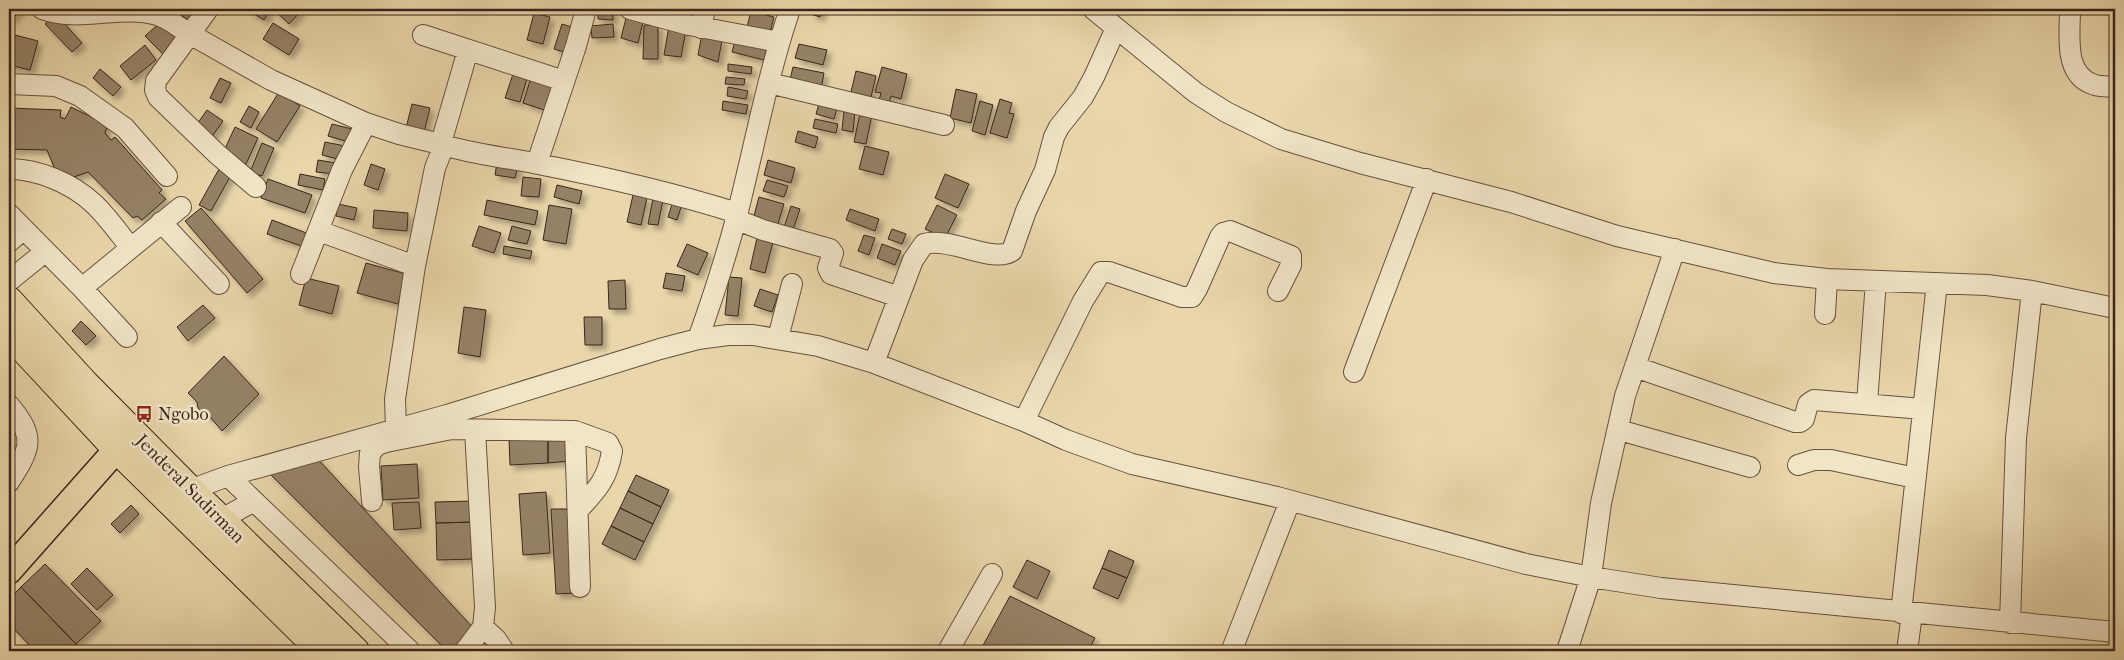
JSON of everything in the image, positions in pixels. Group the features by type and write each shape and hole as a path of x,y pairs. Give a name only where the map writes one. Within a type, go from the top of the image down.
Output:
{"highway":[{"name":"Jenderal Sudirman","path":"9,300 84,383 354,651"},
{"name":"Jenderal Sudirman","path":"9,333 117,449 322,651"}],"main road":[{"path":"9,572 117,449"}],"street":[{"path":"42,9 86,15 147,12 164,17 271,80 366,123 399,134 490,156 537,163 668,192 736,216 763,230 830,250 832,253 828,268 831,274 899,297"},
{"path":"208,9 156,81 155,90 158,97 217,154 256,187"},
{"path":"537,163 576,46 586,9"},
{"path":"630,9 703,18 779,42"},
{"path":"698,339 714,293 736,216 779,42 790,9"},
{"path":"1093,9 1196,93 1281,139 1360,163 1511,202 1617,236 1774,273 1827,279 1987,285 2032,291 2115,308"},
{"path":"2070,9 2070,56 2078,75 2095,85 2115,87"},
{"path":"874,363 913,260 924,244 934,241 945,242 1001,256 1012,251 1026,211 1045,170 1054,137 1059,127 1083,97 1116,28"},
{"path":"422,35 564,81"},
{"path":"396,428 395,399 416,266 435,168 468,50"},
{"path":"769,83 944,125"},
{"path":"9,84 56,86 80,96 125,128 168,176"},
{"path":"301,274 342,170 366,123"},
{"path":"9,169 18,169 58,180 92,202 130,247"},
{"path":"1354,372 1426,179"},
{"path":"82,288 130,247 182,207"},
{"path":"9,214 16,236 44,252 82,288 127,337"},
{"path":"162,222 219,284"},
{"path":"319,231 416,266"},
{"path":"1024,421 1083,301 1101,272 1109,272 1182,297 1192,297 1220,237 1223,233 1230,231 1291,256 1291,265 1278,291"},
{"path":"1567,651 1591,577 1601,503 1619,430 1625,396 1675,249"},
{"path":"9,281 44,252"},
{"path":"1825,314 1827,279"},
{"path":"1867,403 1876,281"},
{"path":"1907,651 1906,613 1915,478 1937,283"},
{"path":"778,338 792,284"},
{"path":"2010,623 2016,438 2032,291"},
{"path":"190,490 228,476 447,415 698,339 728,335 753,335 818,346 874,363 1024,421 1066,440 1132,464 1290,501 1526,564 1591,577 1662,588 2115,632"},
{"path":"1634,367 1795,422 1800,422 1804,419 1808,404 1814,400 1923,409"},
{"path":"9,405 29,438 25,456 9,482"},
{"path":"372,501 369,467 370,453 377,445 452,429 575,431 608,443 612,451 607,474 596,492 579,508"},
{"path":"465,651 483,627 485,586 475,430"},
{"path":"1619,430 1750,467"},
{"path":"575,431 579,508 580,587"},
{"path":"1798,465 1814,460 1832,460 1915,478"},
{"path":"228,476 410,651"},
{"path":"1233,647 1290,501"},
{"path":"220,520 254,502"},
{"path":"948,651 992,574"},
{"path":"483,627 496,639 504,651"}],"building":[{"path":"9,9 22,9 9,22"},
{"path":"174,9 204,9 193,24"},
{"path":"246,9 266,9 270,11 264,20"},
{"path":"273,9 286,9 288,11 289,9 303,9 289,24"},
{"path":"598,9 613,9 613,20 598,19"},
{"path":"677,9 694,9 693,19 677,18"},
{"path":"813,9 823,9 820,17 811,14"},
{"path":"751,11 774,17 769,36 746,31"},
{"path":"534,13 550,17 543,44 527,40"},
{"path":"56,14 82,43 72,52 45,24"},
{"path":"626,18 643,22 638,43 621,38"},
{"path":"162,21 179,39 163,54 145,36"},
{"path":"273,23 299,39 289,55 263,39"},
{"path":"562,24 575,28 567,53 554,49"},
{"path":"613,24 614,37 592,38 591,26"},
{"path":"644,25 658,25 658,59 643,59"},
{"path":"669,26 686,30 681,57 664,55"},
{"path":"702,34 722,40 718,62 698,55"},
{"path":"15,35 38,41 30,70 9,65"},
{"path":"736,37 768,45 764,60 732,52"},
{"path":"799,44 827,50 823,65 795,58"},
{"path":"145,45 156,60 131,80 120,66"},
{"path":"728,64 752,67 751,74 728,71"},
{"path":"793,67 824,73 821,89 789,84"},
{"path":"882,67 907,74 901,99 891,96 889,103 879,100 881,93 875,92"},
{"path":"100,69 121,87 113,96 93,78"},
{"path":"514,71 528,75 520,102 505,98"},
{"path":"856,71 876,76 871,97 851,92"},
{"path":"726,77 745,79 744,85 725,84"},
{"path":"220,78 231,83 221,103 210,98"},
{"path":"531,78 555,86 547,111 523,103"},
{"path":"728,87 748,91 746,99 727,96"},
{"path":"956,89 977,94 971,123 950,118"},
{"path":"279,92 300,106 277,142 256,129"},
{"path":"1000,99 1012,103 1009,113 1014,114 1007,138 990,133"},
{"path":"820,100 838,105 834,119 816,114"},
{"path":"723,101 748,105 746,114 722,110"},
{"path":"980,101 993,105 985,135 972,131"},
{"path":"412,104 430,108 423,136 405,132"},
{"path":"249,106 259,112 251,128 240,122"},
{"path":"71,107 108,125 105,133 111,140 115,137 162,190 159,193 166,199 142,220 137,216 133,218 88,172 74,177 56,172 47,150 9,149 9,108 61,110 60,117 65,119"},
{"path":"207,110 223,121 211,138 195,127"},
{"path":"844,110 855,111 853,132 842,130"},
{"path":"860,113 872,115 866,144 854,142"},
{"path":"815,119 838,124 836,133 813,128"},
{"path":"332,124 356,130 352,143 328,136"},
{"path":"235,127 258,138 245,166 222,155"},
{"path":"798,131 818,137 815,148 795,142"},
{"path":"325,142 345,146 342,160 322,155"},
{"path":"262,143 274,148 262,176 250,172"},
{"path":"865,146 889,152 883,175 859,169"},
{"path":"318,160 336,163 335,174 316,172"},
{"path":"768,160 795,168 791,183 764,175"},
{"path":"497,162 518,166 515,178 495,175"},
{"path":"371,164 385,169 378,190 364,185"},
{"path":"219,169 231,175 211,211 199,205"},
{"path":"300,174 325,179 323,190 298,185"},
{"path":"945,174 969,184 958,208 935,198"},
{"path":"523,177 541,179 539,197 521,196"},
{"path":"268,179 312,195 305,213 261,198"},
{"path":"767,180 788,186 784,197 763,191"},
{"path":"557,185 582,191 579,204 554,197"},
{"path":"654,193 664,195 658,225 648,224"},
{"path":"633,195 647,198 641,225 627,222"},
{"path":"759,197 784,204 776,230 752,223"},
{"path":"487,200 538,211 535,225 484,215"},
{"path":"673,201 682,204 677,220 668,217"},
{"path":"338,204 357,208 354,220 336,216"},
{"path":"549,205 572,209 566,244 543,240"},
{"path":"937,205 957,215 945,238 925,229"},
{"path":"791,206 800,209 791,236 782,233"},
{"path":"201,208 263,279 247,293 185,221"},
{"path":"850,209 879,219 875,231 846,220"},
{"path":"374,210 408,213 407,231 373,228"},
{"path":"272,220 309,234 304,247 267,234"},
{"path":"479,226 501,233 494,253 472,246"},
{"path":"512,226 531,231 527,244 508,240"},
{"path":"892,229 906,234 902,244 888,239"},
{"path":"864,235 875,238 869,255 858,251"},
{"path":"757,238 773,242 765,273 750,269"},
{"path":"687,244 708,253 698,275 677,266"},
{"path":"882,244 901,251 895,265 877,258"},
{"path":"504,246 532,251 530,259 503,254"},
{"path":"366,263 406,274 398,304 357,293"},
{"path":"666,273 685,276 682,291 663,288"},
{"path":"729,277 742,278 738,316 725,315"},
{"path":"306,278 339,286 332,314 299,305"},
{"path":"625,280 626,309 609,309 608,281"},
{"path":"760,289 778,295 772,312 754,306"},
{"path":"203,305 215,318 188,341 177,327"},
{"path":"464,307 486,310 480,357 458,353"},
{"path":"584,317 602,317 602,345 585,345"},
{"path":"81,321 96,336 86,345 72,331"},
{"path":"224,356 259,394 222,431 211,418 201,412 197,402 188,393"},
{"path":"548,438 548,463 510,465 509,439"},
{"path":"548,438 569,439 570,461 548,463"},
{"path":"316,457 475,630 454,651 447,651 268,472"},
{"path":"417,464 419,498 383,500 381,466"},
{"path":"636,475 669,490 661,507 628,491"},
{"path":"628,491 661,507 653,524 620,508"},
{"path":"546,492 550,553 523,555 519,494"},
{"path":"474,501 475,522 436,523 435,502"},
{"path":"419,502 421,528 394,530 392,503"},
{"path":"131,505 139,514 120,533 111,524"},
{"path":"620,508 653,524 644,542 611,526"},
{"path":"551,509 568,509 577,593 556,594"},
{"path":"475,522 476,559 437,560 436,523"},
{"path":"611,526 644,542 635,560 602,544"},
{"path":"1109,550 1134,561 1127,578 1102,568"},
{"path":"1027,560 1050,571 1037,599 1013,587"},
{"path":"45,564 101,621 76,644 21,587"},
{"path":"87,568 113,595 97,610 71,584"},
{"path":"1102,568 1127,578 1118,599 1093,588"},
{"path":"21,587 76,644 69,651 35,651 9,624 9,599"},
{"path":"1010,596 1095,638 1088,651 980,651"}],"place":[{"name":"Ngobo","path":"144,414"}]}
